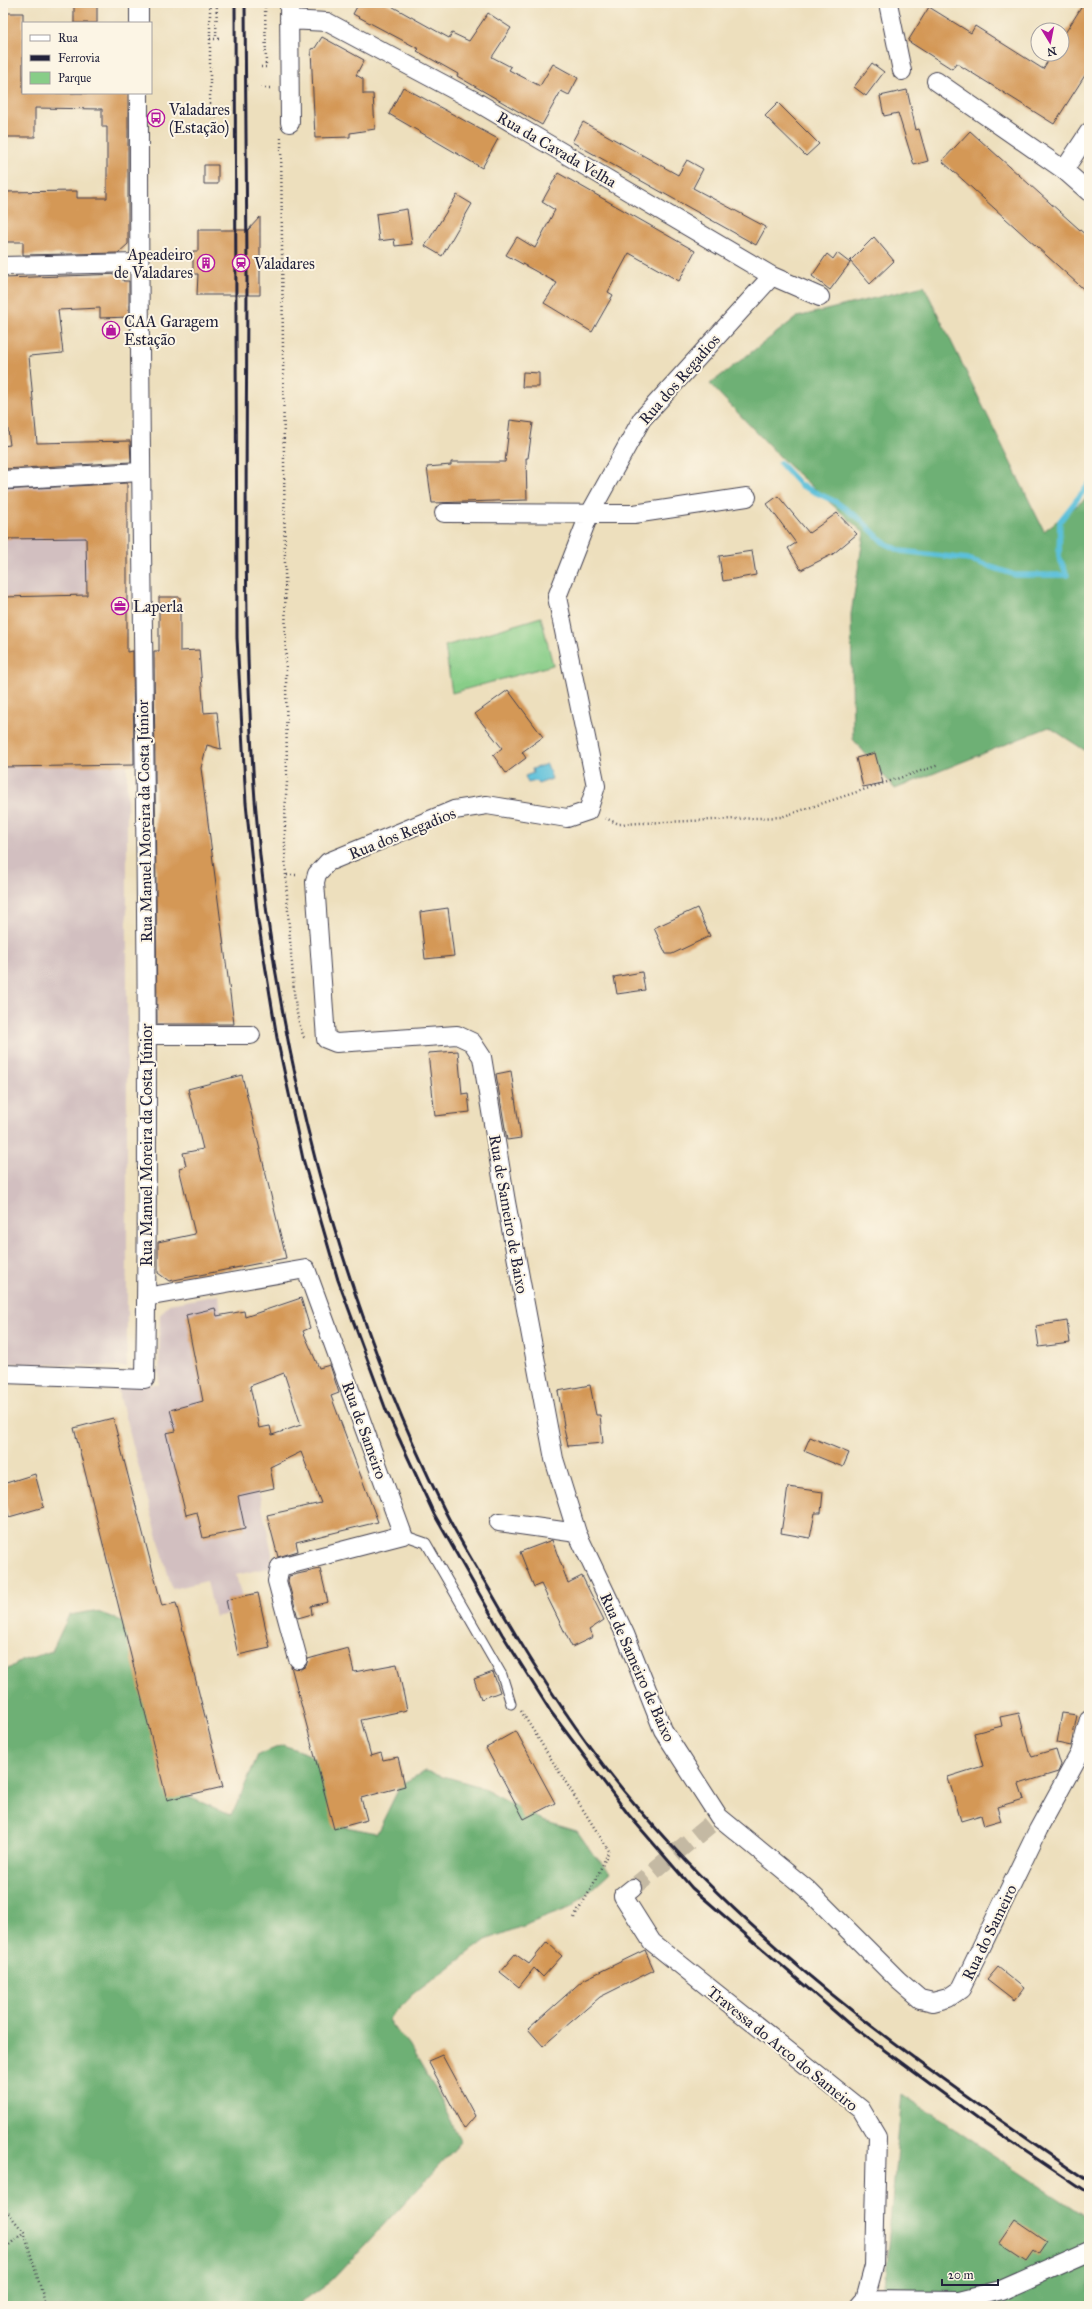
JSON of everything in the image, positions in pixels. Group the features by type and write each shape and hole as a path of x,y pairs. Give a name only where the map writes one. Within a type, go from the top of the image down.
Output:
{"street":[{"path":"139,3 139,22"},
{"path":"888,3 902,70"},
{"path":"285,129 289,11"},
{"name":"Rua da Cavada Velha","path":"289,11 327,22 474,101 772,276 820,296"},
{"path":"936,81 1064,170 1089,192"},
{"name":"Rua Manuel Moreira da Costa Júnior","path":"3,1374 145,1379 146,1035 138,263 139,94"},
{"path":"1064,170 1089,132"},
{"path":"3,266 138,263"},
{"name":"Rua dos Regadios","path":"326,1039 315,882 318,874 328,862 454,810 487,805 568,818 588,811 596,786 557,597 589,515 642,419 772,276"},
{"path":"3,480 140,472"},
{"path":"444,513 589,515 634,514 747,497"},
{"path":"146,1035 251,1035"},
{"name":"Rua de Sameiro de Baixo","path":"326,1039 336,1043 457,1035 472,1042 482,1058 506,1202 554,1459 577,1533 625,1634 663,1730 716,1820"},
{"name":"Rua de Sameiro","path":"146,1297 306,1269 403,1535"},
{"path":"499,1522 577,1533"},
{"path":"298,1659 277,1581 280,1567 403,1535"},
{"name":"Rua do Sameiro","path":"716,1820 808,1890 893,1975 920,1998 933,2002 948,1998 961,1989 1038,1830 1080,1753 1089,1719"},
{"name":"Travessa do Arco do Sameiro","path":"628,1892 652,1942 861,2109 877,2136 874,2266 862,2303"},
{"path":"862,2303 960,2300 1002,2290 1089,2251"}],"lane":[{"path":"403,1535 426,1543 502,1675 511,1704"}],"path":[{"path":"210,3 210,117 220,117"},
{"path":"210,39 219,38 216,36 217,3"},
{"path":"261,67 266,67 265,3"},
{"path":"261,88 272,88"},
{"path":"285,129 287,774 284,811 288,908 297,1020 304,1037"},
{"path":"588,811 619,824 781,817 939,765"},
{"path":"511,1704 517,1704 608,1851 592,1887 574,1918"},
{"path":"3,2207 24,2232 46,2306"},
{"path":"3,2250 24,2232"}],"shaded area":[{"path":"127,483 127,1367 3,1363 3,487"},
{"path":"219,1295 221,1316 272,1553 272,1567 236,1575 245,1610 215,1617 207,1581 172,1589 116,1383 159,1385 160,1315 169,1304"}],"green space":[{"path":"924,286 1044,531 1089,496 1089,753 1049,727 895,789 853,739 851,614 864,533 788,465 710,384 797,317"},
{"path":"541,617 553,665 452,693 445,646"},
{"path":"95,1611 130,1624 174,1791 232,1815 258,1755 283,1745 308,1754 323,1765 341,1826 377,1833 401,1784 426,1771 478,1786 543,1821 577,1831 593,1854 610,1872 572,1907 486,1940 415,1993 388,2020 408,2044 433,2085 461,2142 332,2280 296,2306 3,2306 3,1672 21,1661 52,1651 69,1615"},
{"path":"902,2094 1089,2219 1089,2306 966,2306 883,2299"}],"water":[{"path":"547,764 552,779 538,784 536,781 528,783 525,776 533,773 532,769"}],"building":[{"path":"359,3 386,3 449,38 452,33 469,41 488,13 511,28 492,57 511,67 509,70 540,86 553,64 578,78 569,95 561,91 542,125 457,76 458,74 417,51 419,49 353,14"},
{"path":"1084,3 1089,3 1089,69 1054,124 956,63 952,69 908,41 929,7 971,33 975,26 1043,69 1047,62 1070,62 1070,25"},
{"path":"74,5 97,5 97,22 74,22"},
{"path":"3,13 23,13 22,94 128,94 128,244 118,253 23,255 23,242 3,242 3,192 77,191 77,198 107,198 107,127 102,127 102,109 35,108 35,137 3,137"},
{"path":"322,37 364,60 356,75 363,79 363,94 373,94 375,129 350,133 350,137 315,138 311,49 315,48"},
{"path":"872,63 884,72 866,96 854,87"},
{"path":"403,87 498,139 482,168 389,114"},
{"path":"907,90 916,130 919,129 928,161 914,165 898,113 884,116 880,96"},
{"path":"778,103 819,144 806,156 765,116"},
{"path":"583,122 678,175 687,160 703,169 693,188 766,227 756,245 572,142"},
{"path":"970,131 1089,238 1089,294 942,161"},
{"path":"204,165 218,165 218,184 204,184"},
{"path":"558,173 695,251 679,281 629,253 608,292 613,295 592,332 544,303 557,283 506,255 517,237 535,248 555,210 542,202"},
{"path":"457,195 472,204 442,256 425,246"},
{"path":"407,209 412,244 395,246 394,239 379,241 376,214"},
{"path":"260,217 260,295 197,295 198,274 193,274 193,251 198,251 198,230 248,230"},
{"path":"874,237 894,261 870,284 850,261"},
{"path":"837,253 850,263 830,290 812,276 827,254 833,259"},
{"path":"123,274 123,281 129,281 129,317 100,318 100,308 58,310 63,353 29,356 37,443 130,441 131,462 3,469 3,446 10,445 3,394 3,278"},
{"path":"523,372 539,373 539,387 522,387"},
{"path":"510,420 533,423 528,458 526,458 527,500 432,503 427,467 451,465 451,462 505,462"},
{"path":"127,483 127,652 133,651 134,765 3,767 3,597 87,595 86,538 3,539 3,490"},
{"path":"778,496 809,533 837,513 857,534 833,554 801,570 788,548 796,543 767,504"},
{"path":"752,551 756,575 723,581 719,556"},
{"path":"159,597 180,597 180,651 199,650 204,713 217,712 221,749 207,745 201,768 234,1024 157,1024 154,651 159,651"},
{"path":"508,690 543,737 522,752 526,758 506,773 493,755 502,748 475,714"},
{"path":"875,753 883,783 863,787 856,758"},
{"path":"448,908 454,956 425,959 420,912"},
{"path":"697,908 710,936 672,954 666,954 654,928"},
{"path":"642,972 645,990 617,994 614,977"},
{"path":"458,1051 462,1094 468,1093 470,1112 435,1116 428,1053"},
{"path":"511,1071 521,1138 507,1140 496,1074"},
{"path":"242,1075 286,1258 169,1281 158,1273 158,1242 195,1234 179,1168 186,1166 183,1153 203,1149 188,1089"},
{"path":"301,1298 310,1328 303,1331 319,1368 330,1365 339,1393 331,1396 378,1522 296,1542 298,1551 278,1557 267,1515 321,1503 301,1452 270,1467 274,1488 238,1496 245,1529 203,1538 197,1512 186,1515 166,1433 176,1431 170,1410 203,1401 186,1315 215,1308 217,1316 244,1311 245,1317","holes":["284,1373 301,1425 272,1435 270,1426 259,1428 250,1386"]},
{"path":"1067,1321 1070,1343 1039,1347 1036,1326"},
{"path":"590,1385 596,1415 600,1415 603,1443 568,1446 558,1391"},
{"path":"113,1418 162,1606 176,1603 223,1787 167,1800 74,1428"},
{"path":"810,1437 849,1453 843,1467 804,1451"},
{"path":"35,1474 44,1507 9,1517 3,1495 3,1484"},
{"path":"788,1487 823,1492 821,1513 815,1513 810,1538 781,1533"},
{"path":"552,1540 568,1583 582,1576 604,1620 589,1630 593,1637 572,1647 541,1584 534,1587 520,1552"},
{"path":"320,1569 328,1602 311,1606 312,1614 298,1618 288,1581 289,1576"},
{"path":"258,1593 270,1648 238,1655 226,1600"},
{"path":"348,1648 354,1672 397,1664 407,1710 361,1720 371,1756 381,1753 383,1760 398,1757 405,1786 361,1798 367,1820 334,1829 291,1666 301,1669 306,1666 308,1659"},
{"path":"493,1672 500,1692 481,1699 474,1679"},
{"path":"1019,1713 1029,1752 1032,1756 1056,1749 1061,1765 1058,1772 1019,1784 1024,1799 997,1807 1001,1821 984,1826 981,1815 961,1821 948,1777 983,1766 974,1733 1002,1726 1000,1717"},
{"path":"1062,1713 1077,1715 1071,1746 1057,1743"},
{"path":"516,1731 555,1803 524,1819 486,1748"},
{"path":"547,1942 562,1956 543,1977 534,1968 519,1987 500,1972 515,1954 529,1964"},
{"path":"645,1950 654,1970 600,1997 543,2046 528,2029 583,1980"},
{"path":"998,1967 1024,1988 1014,2001 987,1980"},
{"path":"442,2055 475,2116 464,2129 428,2061"},
{"path":"1015,2220 1047,2242 1038,2255 1033,2251 1026,2261 999,2243"}],"waterway":[{"path":"780,463 800,485 836,502 860,519 883,542 901,551 968,559 1015,575 1067,575 1059,557 1060,521 1089,484"}],"tunnel":[{"path":"633,1888 713,1822"}],"railway":[{"path":"235,3 237,638 246,803 258,921 277,1038 303,1159 338,1280 386,1410 434,1514 502,1634 551,1712 628,1814 692,1888 849,2024 979,2120 1089,2194"},
{"path":"245,3 247,232 246,532 248,666 255,800 264,890 277,980 294,1071 316,1162 342,1252 371,1340 405,1425 460,1540 508,1622 560,1705 598,1758 639,1809 688,1863 740,1915 851,2010 909,2055 1089,2181"}],"place":[{"name":"Valadares (Estação)","path":"156,118"},
{"name":"Apeadeiro de Valadares","path":"206,263"},
{"name":"Valadares","path":"241,263"},
{"name":"CAA Garagem Estação","path":"111,330"},
{"name":"Laperla","path":"120,606"}]}
